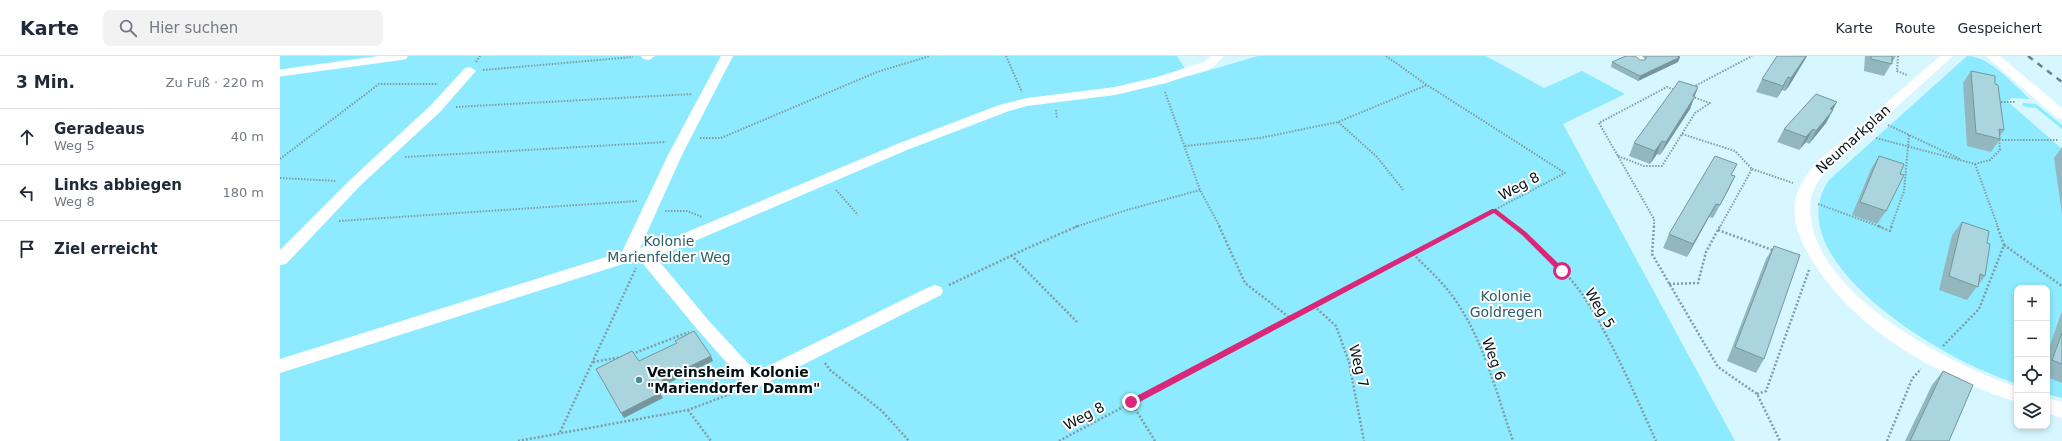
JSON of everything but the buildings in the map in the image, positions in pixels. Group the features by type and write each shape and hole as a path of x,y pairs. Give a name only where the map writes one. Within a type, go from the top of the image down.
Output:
{"street":[{"path":"636,255 646,213 681,140 727,56"},
{"path":"280,366 668,246 715,228 826,179 961,123 1027,102 1115,91 1161,80 1208,66 1218,56"},
{"name":"Neumarkplan","path":"1947,56 1814,174 1808,183 1802,198 1801,215 1804,230 1823,265 1839,285 1883,325 1907,342 1950,367 2014,394"},
{"path":"1992,56 2062,115"},
{"path":"280,260 356,182 435,109 470,71"},
{"path":"636,255 704,325 754,381 935,291"},
{"path":"2050,406 2062,410"}],"lane":[{"path":"280,73 404,56"},
{"path":"1634,56 1641,60"}],"path":[{"path":"470,71 648,56"},
{"path":"382,158 721,138 877,72 930,56"},
{"path":"1006,56 1027,102"},
{"name":"Weg 8","path":"1059,441 1565,173 1427,85 1386,56"},
{"path":"1689,89 1752,56"},
{"path":"1898,56 1897,71 1910,76"},
{"path":"1161,80 1200,190 1211,208 1244,283 1290,318"},
{"path":"280,159 379,84 458,84"},
{"path":"1185,146 1260,138 1338,122 1427,85"},
{"path":"1677,91 1667,87 1600,123 1654,219 1652,254 1718,367 1757,394 1780,441"},
{"path":"435,109 706,93"},
{"path":"1618,156 1644,166 1662,166 1695,113 1710,103 1689,95"},
{"path":"1995,98 1996,109"},
{"path":"1995,102 2015,102"},
{"path":"1338,122 1377,157 1404,192"},
{"path":"1886,124 1966,162"},
{"path":"1871,137 1975,164 1990,160 2000,150 1998,133"},
{"path":"1682,134 1735,152 1752,169 1794,184"},
{"path":"1814,202 1890,231 1904,191 1909,135"},
{"path":"1999,140 2059,140"},
{"path":"1975,164 2004,245 2062,286"},
{"path":"1669,284 1698,283 1706,252 1752,169"},
{"path":"280,178 356,182"},
{"path":"826,179 858,215"},
{"path":"935,291 1058,234 1128,209 1200,190"},
{"path":"316,222 652,200"},
{"path":"646,213 687,211 707,219 715,228"},
{"name":"Weg 5","path":"1494,211 1524,234 1562,271 1588,303 1622,367 1656,441"},
{"path":"1718,230 1782,254"},
{"path":"1938,351 1980,309 2004,245"},
{"name":"Weg 6","path":"1413,254 1440,280 1459,305 1476,339 1513,441"},
{"path":"560,432 593,362 636,255"},
{"path":"1012,256 1078,323"},
{"path":"1757,394 1766,391 1811,264"},
{"name":"Weg 7","path":"1314,306 1336,326 1349,362 1364,441"},
{"path":"593,362 622,357 659,345 704,325"},
{"path":"816,351 830,370 878,406 898,425 909,441"},
{"path":"1887,441 1912,379 1922,368"},
{"path":"518,441 560,432 688,410 748,387 754,381"},
{"path":"1131,402 1155,441"},
{"path":"688,410 711,441"}],"green space":[{"name":"Kolonie Marienfelder Weg","path":"280,56 1177,56 1190,76 1258,56 1486,56 1544,88 1582,71 1625,94 1563,124 1735,441 280,441"},
{"path":"1967,56 1976,57 1984,61 1993,66 2009,79 2030,99 2012,98 2007,101 2062,149 2062,398 2050,395 2050,285 2014,285 2014,383 1956,358 1917,334 1870,299 1848,277 1831,254 1821,230 1819,205 1829,180"},
{"path":"2023,103 2036,104 2062,125 2062,129 2036,108 2026,107 2022,105"}],"railway":[{"path":"2028,56 2062,82"}],"place":[{"name":"Vereinsheim Kolonie \"Mariendorfer Damm\"","path":"639,380"}],"route":[{"path":"1131,402 1494,211 1524,234 1562,271"}],"park label":[{"name":"Kolonie Goldregen","path":"1506,304"}]}
